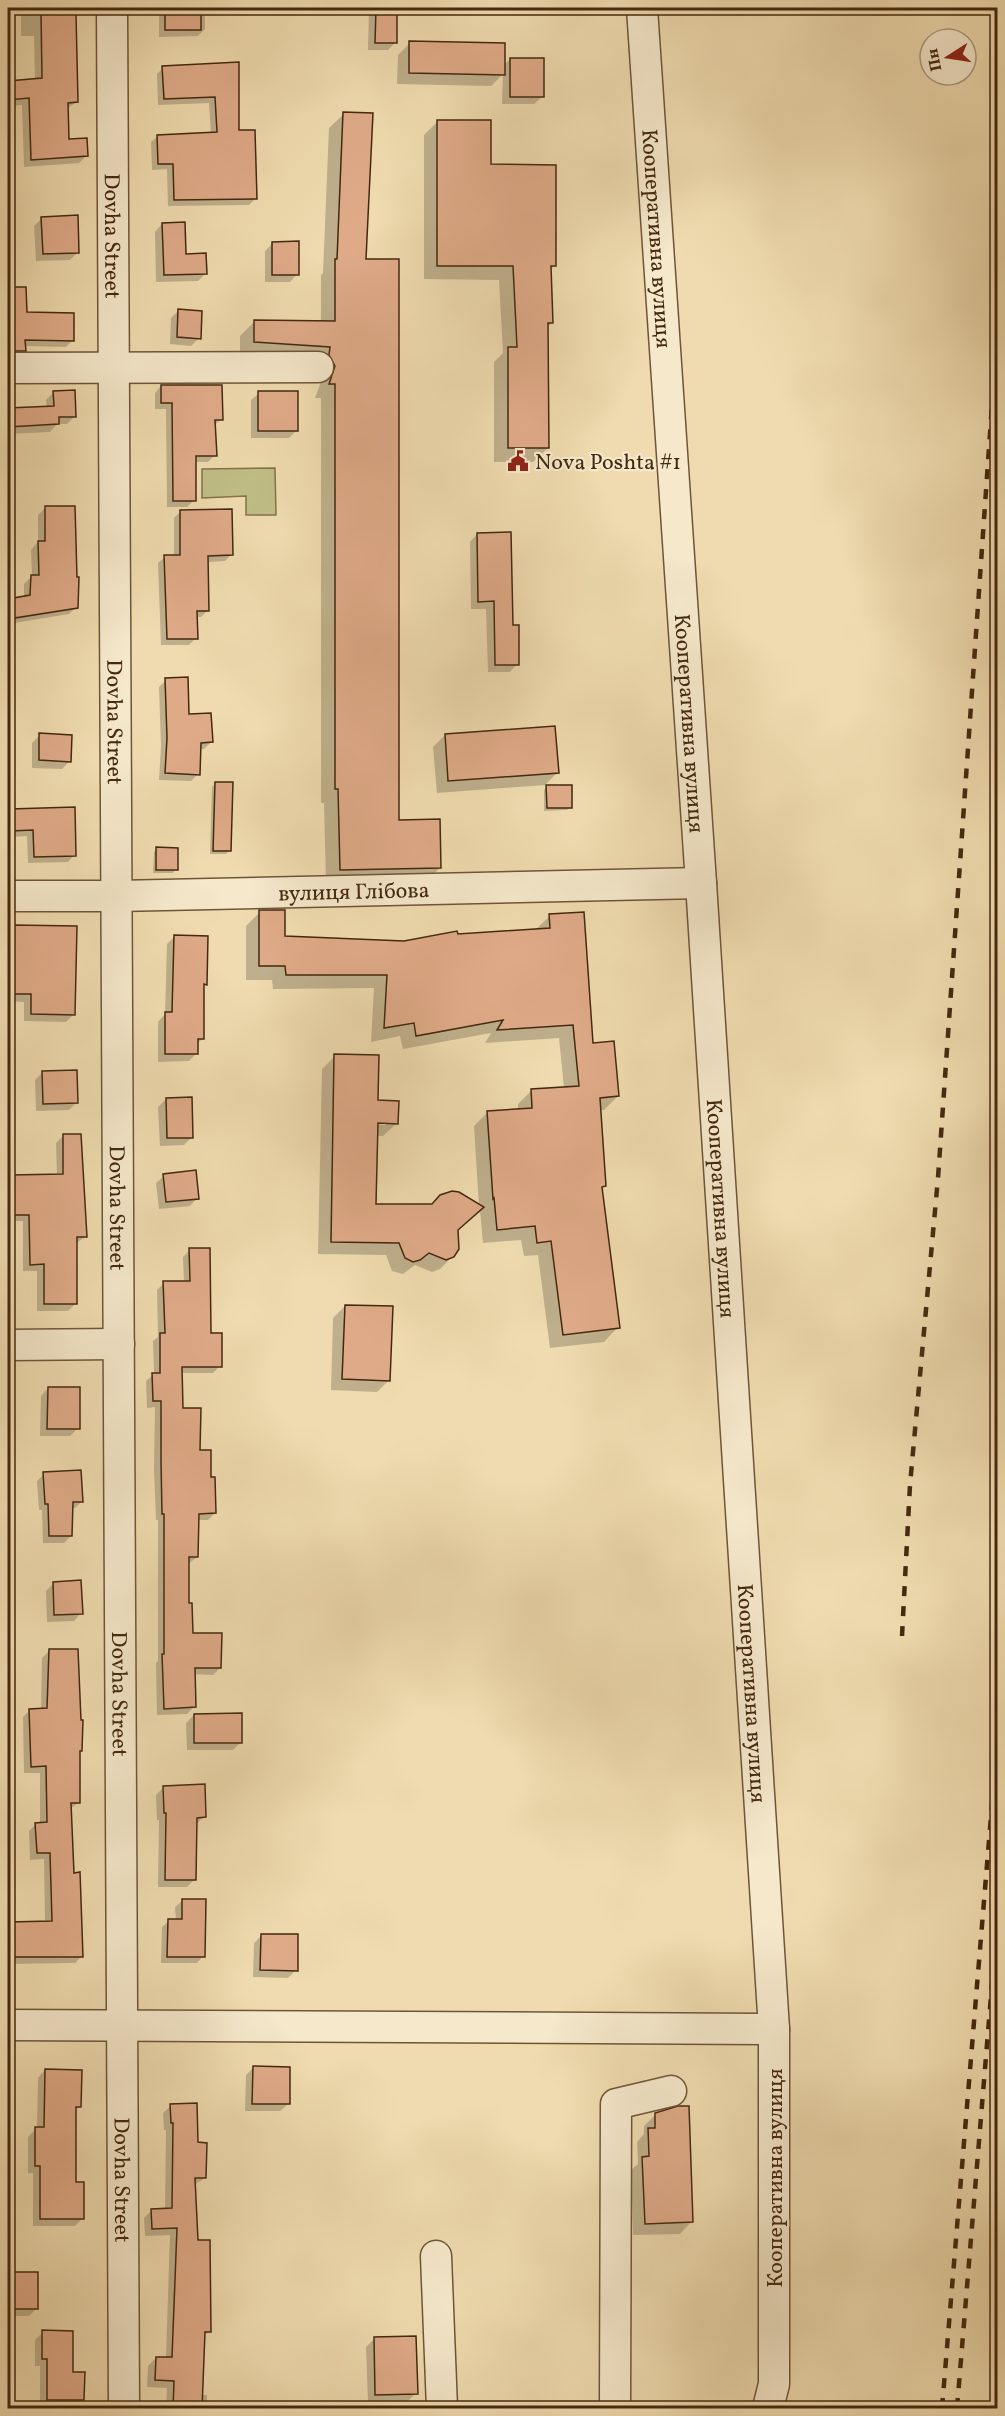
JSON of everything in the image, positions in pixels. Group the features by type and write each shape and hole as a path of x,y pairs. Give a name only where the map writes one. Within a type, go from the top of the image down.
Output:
{"street":[{"name":"Dovha Street","path":"112,8 124,2409"},
{"name":"Кооперативна вулиця","path":"642,8 701,883 774,2029 774,2384 768,2409"},
{"path":"8,368 318,367"},
{"name":"вулиця Глібова","path":"8,896 117,896 701,883"},
{"path":"8,1344 119,1344"},
{"path":"8,2025 774,2029"},
{"path":"615,2409 616,2104 671,2091"},
{"path":"436,2256 442,2409"}],"shaded area":[{"path":"275,468 276,515 246,515 246,496 202,498 202,469"}],"building":[{"path":"165,8 201,8 201,30 165,30"},
{"path":"376,8 397,8 397,43 375,43"},
{"path":"41,13 76,14 78,102 68,103 69,139 87,138 88,156 31,160 29,98 8,100 8,81 42,78"},
{"path":"409,41 505,43 505,75 409,73"},
{"path":"510,58 544,58 544,97 510,97"},
{"path":"239,62 239,130 255,130 257,199 174,200 173,164 158,164 157,135 217,132 215,97 164,99 162,66"},
{"path":"343,112 373,113 366,259 399,259 399,820 440,819 441,868 340,870 338,789 335,789 335,384 329,384 335,366 329,355 330,347 254,342 254,320 335,321 335,259 337,259"},
{"path":"437,120 491,120 491,164 556,165 556,266 551,266 553,323 548,323 549,448 508,448 508,347 517,347 513,266 437,266"},
{"path":"78,215 79,253 43,254 41,217"},
{"path":"185,222 186,254 206,253 207,274 164,275 162,223"},
{"path":"299,241 299,275 272,275 272,242"},
{"path":"8,287 26,287 27,312 74,313 74,341 25,340 26,351 8,351"},
{"path":"178,309 202,311 201,339 177,337"},
{"path":"161,385 222,385 223,420 215,420 217,456 196,456 196,501 173,501 172,403 161,403"},
{"path":"75,390 76,417 59,417 59,424 8,427 8,408 54,406 53,391"},
{"path":"258,391 298,391 298,431 258,431"},
{"path":"45,506 75,506 77,577 79,577 78,608 8,619 8,599 30,595 31,575 39,575 38,541 45,541"},
{"path":"232,509 233,555 208,556 209,611 197,611 198,639 167,639 164,555 180,555 180,510"},
{"path":"511,532 513,625 519,625 519,665 495,665 494,601 478,602 477,533"},
{"path":"188,677 189,714 211,713 213,742 201,743 200,775 165,773 167,738 165,678"},
{"path":"555,726 559,773 448,781 445,734"},
{"path":"39,733 72,735 71,762 39,760"},
{"path":"215,782 233,782 231,851 213,851"},
{"path":"546,785 572,785 572,808 547,808"},
{"path":"75,807 76,856 34,857 33,830 10,831 10,809"},
{"path":"156,847 178,848 178,870 156,870"},
{"path":"259,910 285,910 285,936 404,941 457,931 458,934 550,928 549,914 584,912 593,1043 614,1041 619,1096 600,1098 606,1186 602,1187 620,1328 563,1335 551,1241 537,1243 535,1226 497,1230 487,1111 532,1108 531,1089 579,1086 573,1025 497,1030 503,1020 416,1036 414,1023 384,1028 387,975 286,975 285,966 259,966"},
{"path":"13,925 77,926 75,1015 31,1014 31,994 8,994 8,969 13,969"},
{"path":"174,935 208,936 207,985 204,984 204,1039 198,1039 198,1054 165,1054 165,1012 172,1012"},
{"path":"334,1054 379,1055 378,1100 399,1101 398,1124 378,1123 376,1204 432,1204 440,1195 452,1191 459,1192 484,1207 458,1230 459,1249 454,1257 446,1260 429,1253 413,1262 405,1258 399,1243 331,1242"},
{"path":"77,1070 78,1103 43,1104 42,1071"},
{"path":"192,1097 193,1138 167,1138 166,1098"},
{"path":"63,1134 81,1134 87,1237 77,1237 77,1304 44,1304 44,1264 30,1265 29,1215 12,1215 11,1175 63,1174"},
{"path":"196,1170 199,1199 166,1202 163,1174"},
{"path":"189,1248 210,1248 211,1333 222,1333 222,1367 182,1367 183,1408 201,1408 200,1450 211,1450 211,1477 215,1477 216,1513 199,1514 198,1557 189,1557 189,1603 192,1603 193,1633 222,1633 221,1668 195,1668 196,1707 164,1709 162,1654 164,1654 164,1514 162,1514 161,1401 153,1401 152,1373 160,1373 160,1333 165,1333 163,1281 190,1281"},
{"path":"345,1305 393,1306 390,1381 342,1379"},
{"path":"48,1387 80,1387 80,1429 47,1429"},
{"path":"81,1470 83,1502 73,1502 72,1536 49,1536 48,1504 45,1504 43,1472"},
{"path":"81,1580 83,1614 54,1615 53,1582"},
{"path":"49,1649 78,1649 81,1720 83,1720 82,1751 80,1751 80,1803 71,1803 74,1873 80,1872 83,1957 8,1957 8,1922 52,1921 50,1853 37,1853 35,1823 47,1822 46,1766 31,1767 29,1709 47,1708"},
{"path":"242,1713 242,1743 194,1743 194,1714"},
{"path":"205,1784 206,1817 197,1818 196,1880 165,1880 166,1813 164,1813 163,1786"},
{"path":"182,1899 206,1899 205,1957 167,1957 168,1919 182,1919"},
{"path":"261,1934 298,1934 298,1971 260,1970"},
{"path":"253,2066 290,2067 290,2104 252,2104"},
{"path":"45,2069 82,2070 81,2107 76,2107 76,2182 84,2182 84,2219 40,2219 40,2166 35,2166 35,2127 44,2127"},
{"path":"197,2103 198,2142 207,2143 206,2178 195,2178 198,2240 210,2240 211,2332 205,2332 202,2409 173,2409 174,2381 155,2380 156,2357 172,2357 177,2228 152,2229 151,2209 172,2208 173,2123 171,2123 170,2104"},
{"path":"678,2106 689,2106 693,2222 645,2224 642,2157 649,2156 648,2128 655,2128 655,2113"},
{"path":"8,2272 38,2272 38,2309 8,2309"},
{"path":"42,2330 73,2331 73,2372 85,2372 84,2400 47,2400 47,2359 42,2359"},
{"path":"416,2336 418,2394 375,2395 374,2337"}],"railway":[{"path":"902,1636 910,1485 938,1178 998,319"},
{"path":"942,2408 998,1732"},
{"path":"957,2408 998,1911"}],"place":[{"name":"Nova Poshta #1","path":"518,461"}]}
